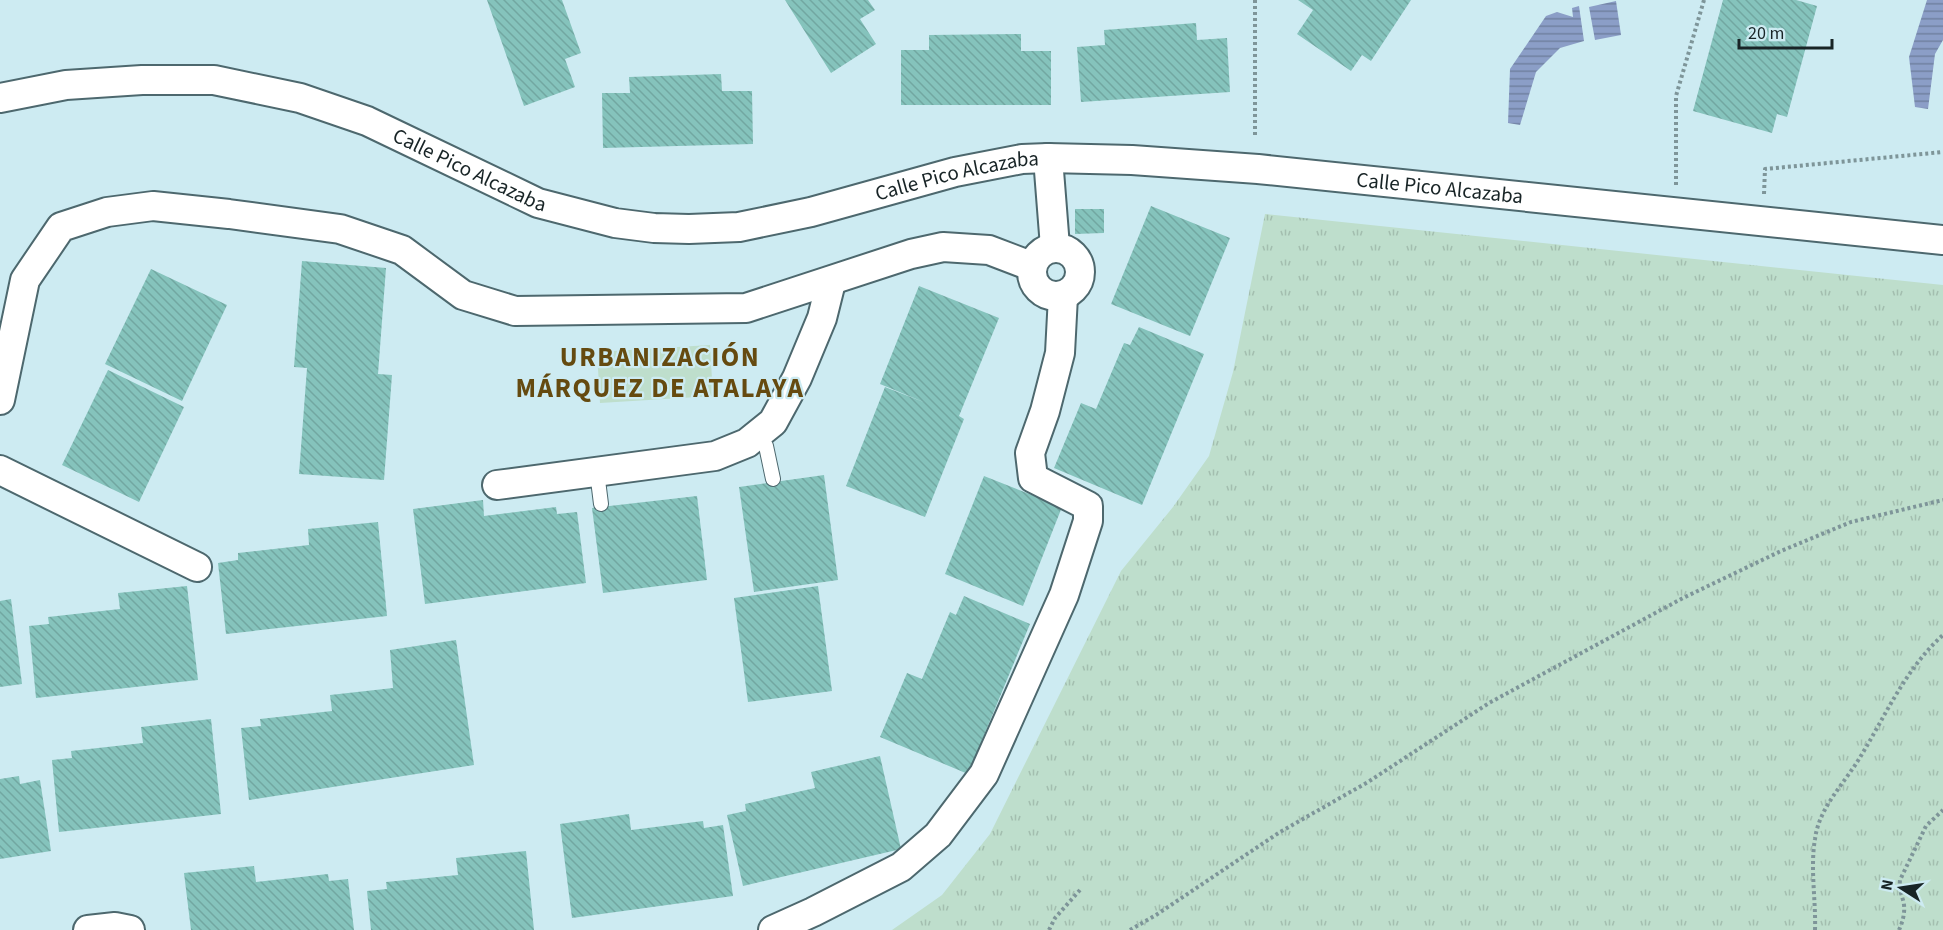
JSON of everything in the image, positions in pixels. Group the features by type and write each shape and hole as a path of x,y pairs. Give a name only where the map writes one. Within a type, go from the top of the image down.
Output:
{"street":[{"name":"Calle Pico Alcazaba","path":"0,98 66,85 142,80 214,80 300,98 367,120 538,203 615,223 654,228 739,227 811,212 955,172 1022,159 1048,158 1132,160 1253,169 1943,240"},
{"path":"1048,158 1054,247"},
{"path":"0,400 26,280 61,227 107,212 153,206 340,229 402,250 462,295 515,311 746,309 911,254 943,247 988,250 1032,266"},
{"path":"1054,247 1074,255 1080,267 1080,277 1076,287 1063,296 1050,296 1037,288 1031,277 1036,257 1046,249 1054,247"},
{"path":"497,484 715,456 747,443 773,422 797,378 822,318 831,282"},
{"path":"773,930 901,867 938,835 984,774 1064,595 1088,521 1088,506 1033,478 1030,453 1045,411 1060,353 1063,296"},
{"path":"0,470 197,567"},
{"path":"88,930 115,927 130,930"}],"lane":[{"path":"759,434 766,446 773,479"},
{"path":"597,472 601,504"}],"path":[{"path":"1253,169 1256,127 1255,0"},
{"path":"1676,212 1676,96 1704,0"},
{"path":"1762,221 1765,169 1943,152"},
{"path":"1130,930 1280,832 1368,782 1489,703 1683,598 1781,551 1851,522 1943,500"},
{"path":"1815,930 1815,838 1821,817 1857,762 1906,678 1927,650 1943,635"},
{"path":"1899,930 1903,922 1904,911 1899,887 1900,880 1926,826 1943,810"},
{"path":"1049,930 1055,918 1080,890"}],"green space":[{"path":"1265,214 1943,285 1943,930 892,930 942,895 990,834 1121,571 1173,507 1209,456 1233,372"},
{"path":"710,345 713,396 600,403 597,352"}],"water":[{"path":"1927,0 1943,0 1943,40 1935,54 1928,109 1915,107 1909,57"},
{"path":"1616,1 1621,35 1595,40 1589,7"},
{"path":"1579,6 1584,41 1560,48 1536,72 1520,125 1508,123 1510,69 1546,16 1557,12 1573,17 1572,8"}],"building":[{"path":"487,0 562,0 581,53 565,59 575,87 524,106"},
{"path":"785,0 868,0 875,10 860,19 876,44 831,73"},
{"path":"1298,0 1411,0 1371,61 1362,55 1351,71 1297,34 1313,10"},
{"path":"1723,0 1796,0 1817,6 1787,117 1777,114 1772,133 1693,111"},
{"path":"1196,23 1197,40 1227,38 1230,92 1081,102 1077,47 1105,45 1104,30"},
{"path":"1021,34 1021,51 1051,51 1051,105 901,105 901,50 929,50 929,35"},
{"path":"721,74 722,91 752,91 753,144 603,148 602,93 630,93 629,77"},
{"path":"1151,206 1230,238 1190,336 1111,304"},
{"path":"1075,209 1104,209 1104,233 1075,234"},
{"path":"302,261 386,268 378,374 392,375 384,480 299,474 307,368 294,367"},
{"path":"151,269 227,305 182,401 105,364"},
{"path":"919,286 999,318 959,416 964,419 925,517 846,486 885,387 926,403 880,384"},
{"path":"1139,327 1204,354 1142,505 1054,468 1081,403 1096,409 1124,343 1130,345"},
{"path":"108,370 184,407 139,502 62,465"},
{"path":"824,475 838,580 754,592 739,487"},
{"path":"984,476 1062,507 1023,606 945,574"},
{"path":"697,496 707,580 603,593 592,508"},
{"path":"483,500 484,516 556,507 557,514 577,512 586,583 425,604 413,509"},
{"path":"378,522 387,616 226,634 218,563 238,560 238,553 309,545 308,529"},
{"path":"187,586 198,680 36,698 29,626 49,624 48,617 120,609 118,593"},
{"path":"818,586 832,691 748,702 734,598"},
{"path":"964,596 1030,624 968,774 880,737 907,673 922,679 950,612 956,615"},
{"path":"11,599 22,684 0,687 0,601"},
{"path":"456,640 474,765 249,800 241,728 261,726 260,719 332,711 330,695 393,688 390,650"},
{"path":"211,719 221,814 59,832 52,760 72,758 71,751 143,743 141,727"},
{"path":"880,756 901,849 743,886 727,815 746,811 745,804 815,788 811,772"},
{"path":"19,776 20,784 40,780 51,851 0,859 0,779"},
{"path":"629,814 631,830 703,821 704,828 723,825 733,896 572,918 560,824"},
{"path":"526,851 534,930 371,930 367,891 387,889 386,882 458,875 456,858"},
{"path":"254,866 256,882 328,874 329,881 348,879 354,930 191,930 184,873"}],"district":[{"name":"URBANIZACIÓN MÁRQUEZ DE ATALAYA","path":"660,372"}]}
